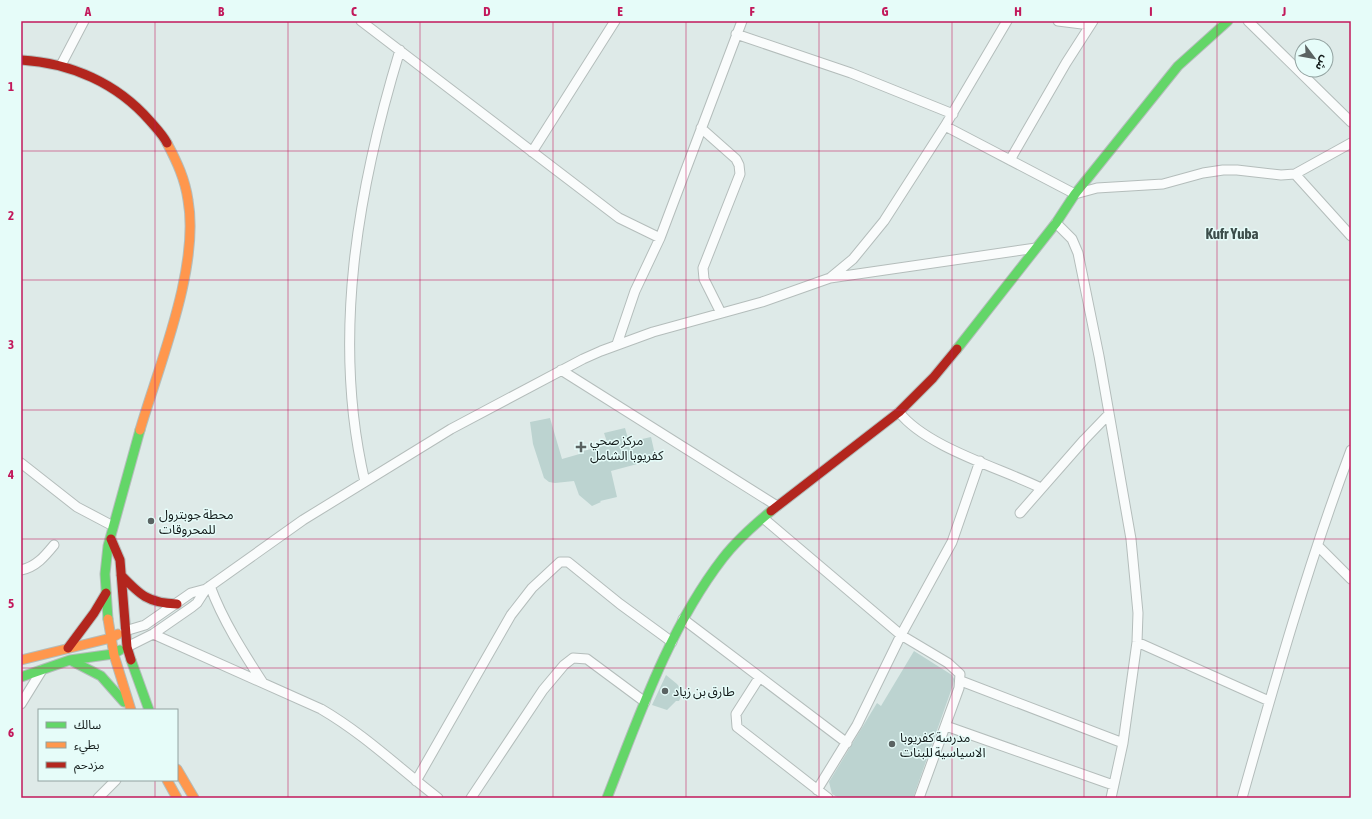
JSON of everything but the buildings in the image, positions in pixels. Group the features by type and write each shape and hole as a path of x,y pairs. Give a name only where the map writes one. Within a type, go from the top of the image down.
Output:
{"street":[{"path":"61,65 84,21"},
{"path":"361,21 619,218 660,238"},
{"path":"532,152 615,21"},
{"path":"617,344 635,291 660,238 742,21"},
{"path":"830,278 853,258 870,240 915,174 953,114 1007,21"},
{"path":"1010,160 1091,23 1058,21"},
{"path":"607,798 645,702 683,619 724,557 751,528 777,506 899,412 951,358 1056,223 1075,194 1178,66 1228,21"},
{"path":"1248,21 1351,122"},
{"path":"736,34 851,73 953,114"},
{"path":"365,482 358,454 353,418 350,312 358,234 369,168 383,108 400,50"},
{"path":"21,60 61,65 109,86 133,103 159,130 179,162 187,193 192,224 186,269 178,307 136,444 113,526 106,563 106,593 113,654 131,709"},
{"path":"945,126 1075,194 1098,188 1163,184 1204,173 1223,170 1237,170 1281,175 1295,174 1351,143"},
{"path":"701,128 736,159 739,165 740,174 702,268 704,279 721,313"},
{"path":"1295,174 1351,236"},
{"path":"1056,223 1072,239 1078,253 1109,414 1134,565 1138,613 1137,642 1123,743 1111,798"},
{"path":"21,677 70,660 113,654 153,634 197,603 208,588 303,520 451,429 582,359 617,344 653,332 782,296 830,278 1036,248"},
{"path":"561,370 777,506"},
{"path":"899,412 910,424 930,439 1041,488"},
{"path":"1020,513 1109,414"},
{"path":"1242,798 1269,702 1318,546 1351,450"},
{"path":"818,790 847,744 901,635 952,542 980,461"},
{"path":"21,463 77,507 113,526"},
{"path":"763,518 901,635 954,668 960,674 960,681 946,726 920,798"},
{"path":"111,539 120,560 127,647 149,709"},
{"path":"21,570 44,558 54,545"},
{"path":"1318,546 1351,579"},
{"path":"416,781 511,615 532,588 560,562 568,562 620,604 672,642"},
{"path":"121,575 141,597 160,604 177,604"},
{"path":"21,660 111,638 125,631 145,625 191,593 208,588"},
{"path":"208,588 236,640 263,683"},
{"path":"68,648 94,613 106,593"},
{"path":"683,619 847,744"},
{"path":"153,634 335,717 364,737 438,798"},
{"path":"1137,642 1269,702"},
{"path":"471,798 543,690 564,665 573,658 587,659 645,702"},
{"path":"70,660 94,671 112,684 130,709"},
{"path":"21,704 42,670"},
{"path":"759,678 736,714 737,727 828,798"},
{"path":"960,681 1123,743"},
{"path":"946,726 1114,785"},
{"path":"178,771 194,798"},
{"path":"98,798 115,781"},
{"path":"168,781 177,798"}],"traffic: fast":[{"path":"957,349 1056,223 1075,194 1178,66 1228,21"},
{"path":"108,619 105,574 108,546 140,430"},
{"path":"607,798 657,674 671,643 687,614 704,585 728,551 771,511"},
{"path":"21,677 70,660 113,654 120,650"},
{"path":"70,660 101,676 124,702"},
{"path":"131,660 149,709"}],"traffic: slow":[{"path":"140,430 176,316 188,255 190,226 187,192 180,171 167,143"},
{"path":"108,619 114,655 131,709"},
{"path":"21,660 111,638 118,634"},
{"path":"178,771 194,798"},
{"path":"168,781 177,798"}],"traffic: jam":[{"path":"21,60 58,65 92,77 108,86 137,108 164,137 167,143"},
{"path":"771,511 899,412 933,378 957,349"},
{"path":"111,539 120,560 127,647 131,660"},
{"path":"121,575 145,597 159,602 177,604"},
{"path":"68,648 94,613 106,593"}],"place":[{"name":"مركز صحي كفريوبا الشامل","path":"581,447"},
{"name":"محطة جوبترول للمحروقات","path":"151,521"},
{"name":"طارق بن زياد","path":"665,691"},
{"name":"مدرسة كفريوبا الاسياسية للبنات","path":"892,744"}],"district":[{"name":"Kufr Yuba","path":"1232,233"}]}
